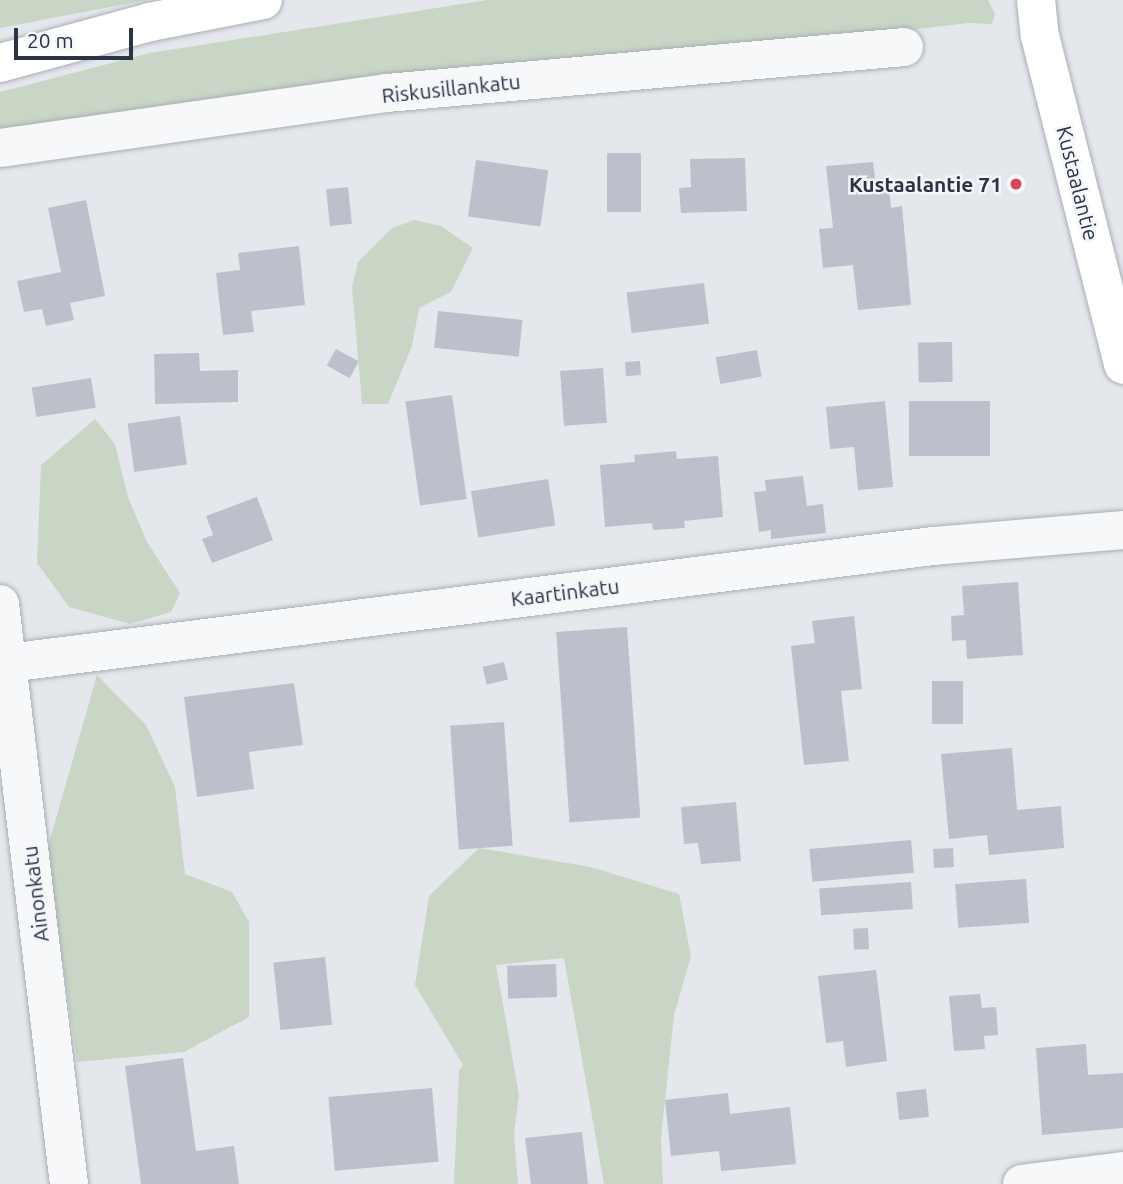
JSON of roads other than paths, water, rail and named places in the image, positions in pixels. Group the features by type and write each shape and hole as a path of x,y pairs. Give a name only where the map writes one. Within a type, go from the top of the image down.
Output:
{"main road":[{"path":"0,63 150,22 263,0"},
{"name":"Kustaalantie","path":"1036,0 1040,36 1123,365"}],"street":[{"name":"Riskusillankatu","path":"0,148 387,93 904,47"},
{"name":"Kaartinkatu","path":"8,663 933,546 1123,530"},
{"name":"Ainonkatu","path":"0,604 69,1184"},
{"path":"1022,1184 1123,1171"}],"place":[{"name":"Kustaalantie 71","path":"1016,184"}]}
